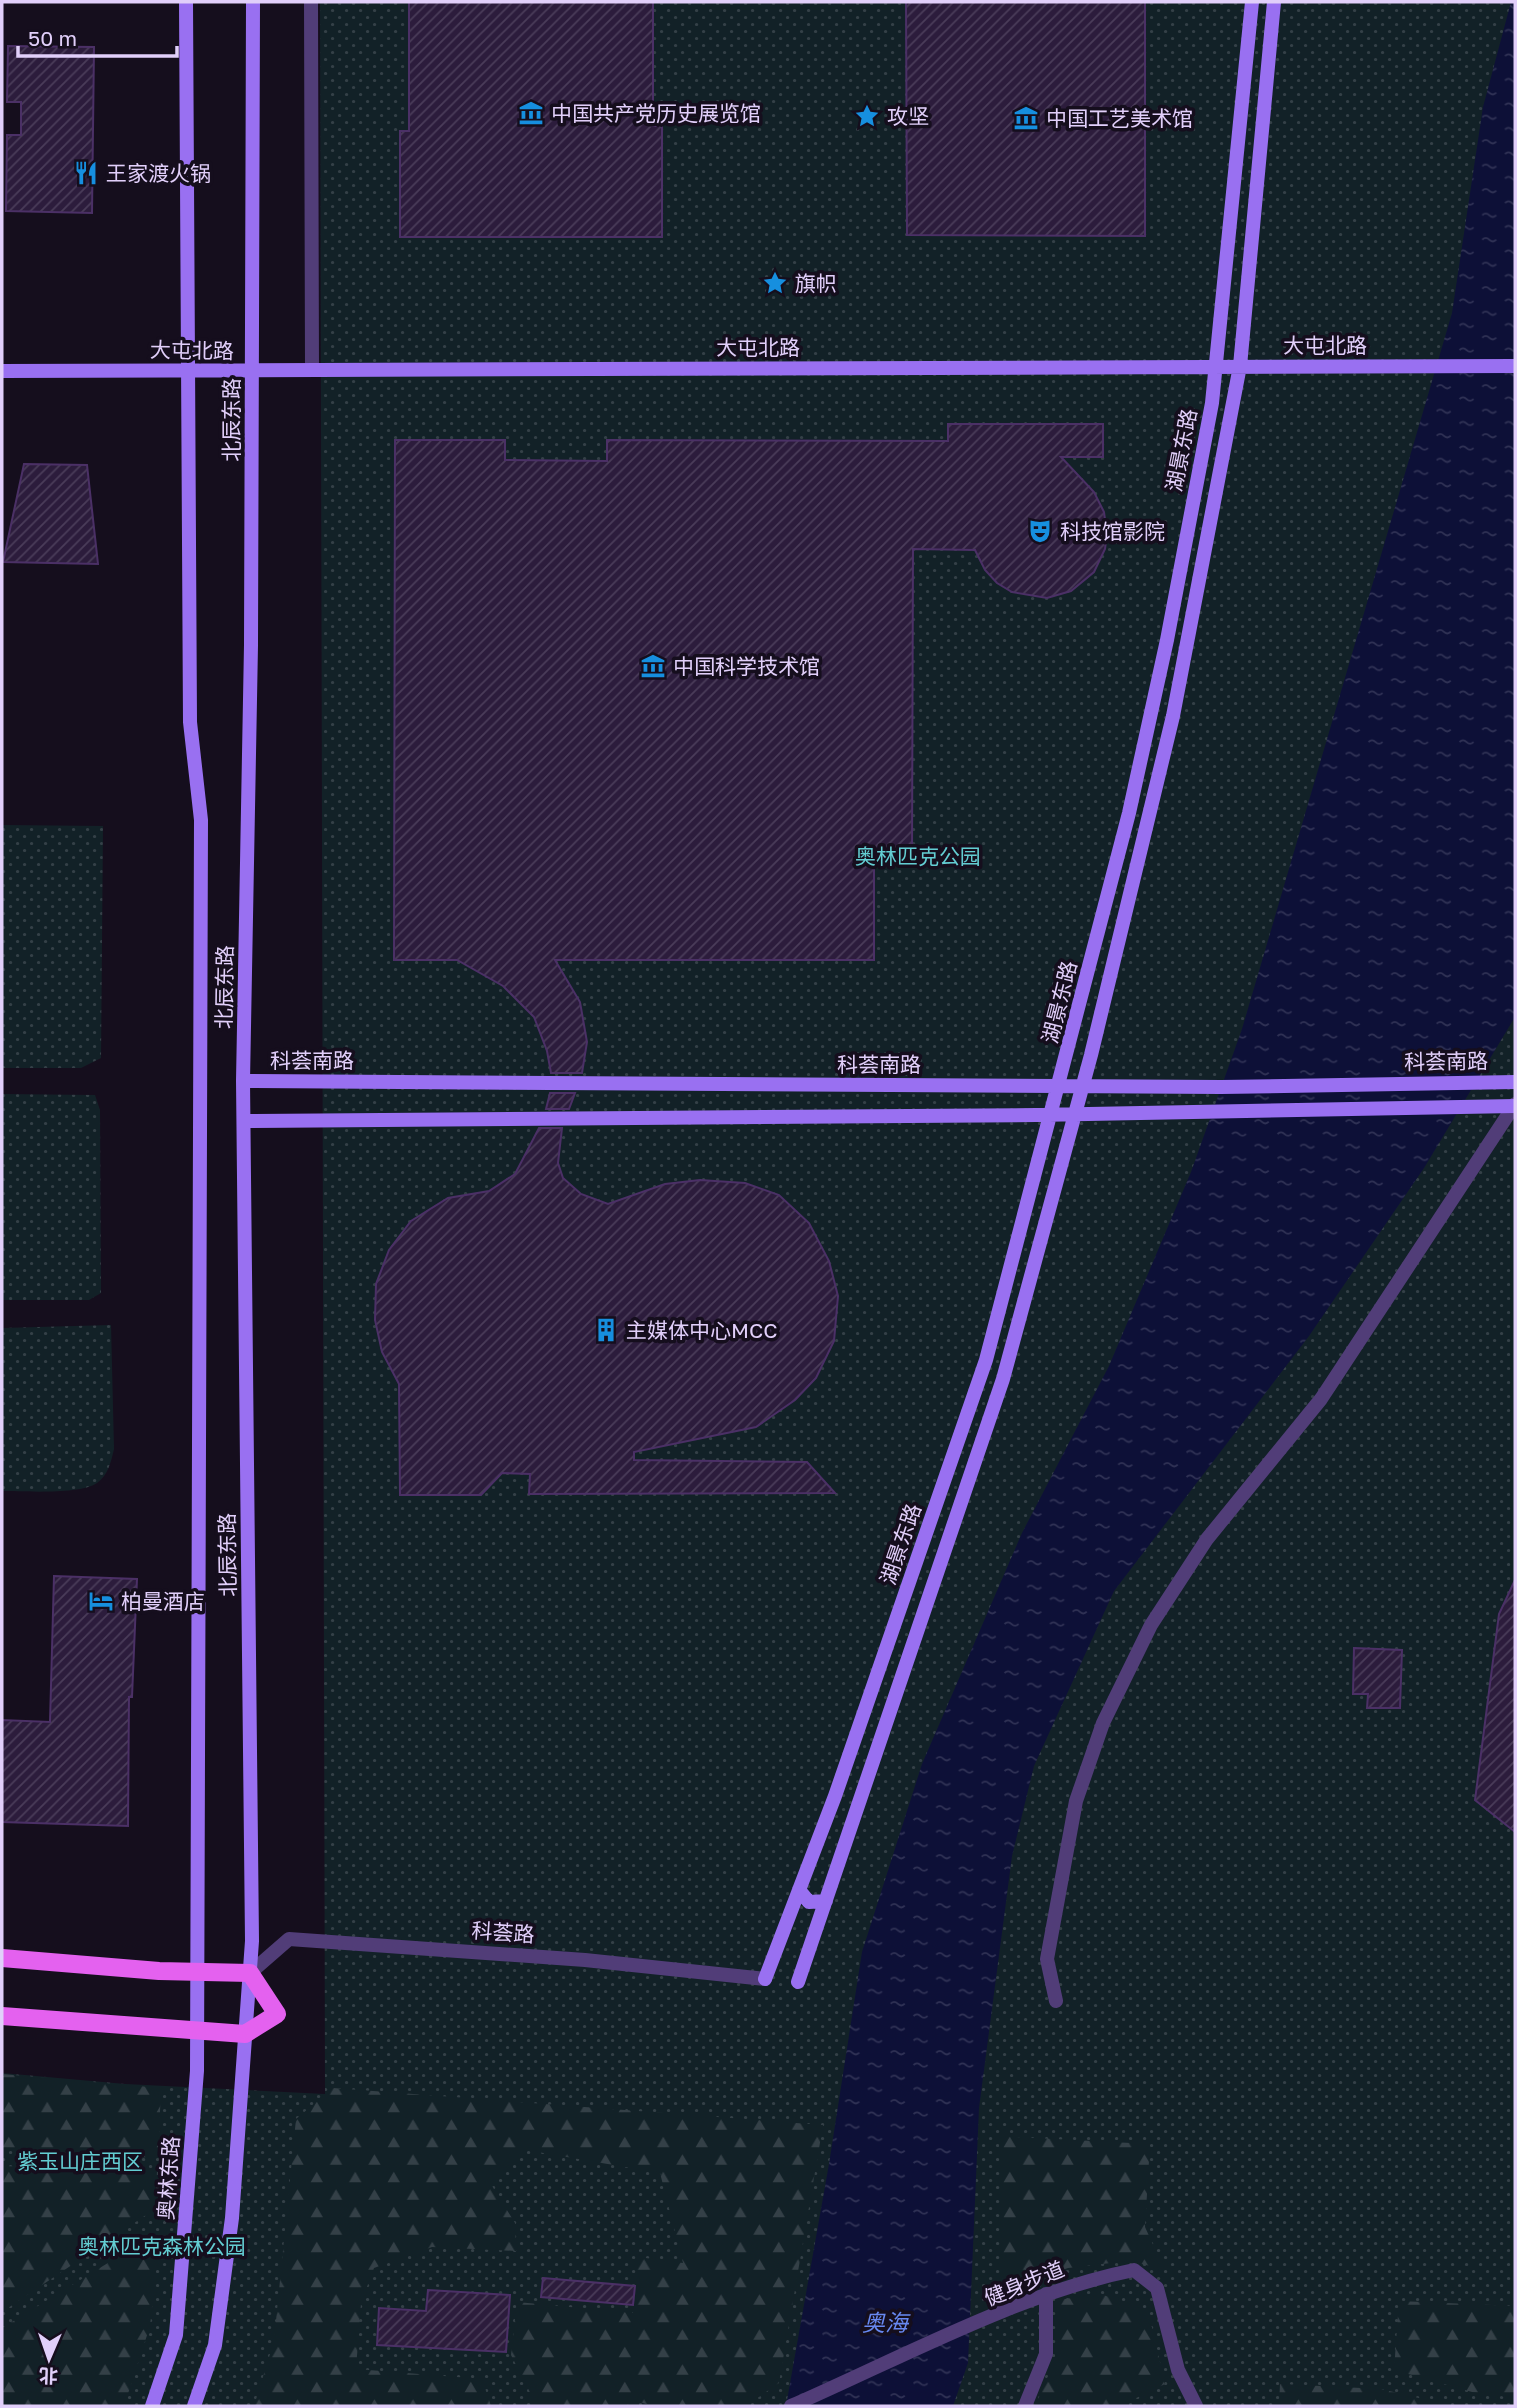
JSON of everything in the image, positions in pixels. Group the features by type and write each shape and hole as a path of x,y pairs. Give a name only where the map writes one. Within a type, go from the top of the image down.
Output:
{"main road":[{"path":"2,1958 198,1972 250,1973 277,2014 245,2034 2,2016"}],"street":[{"name":"北辰东路","path":"186,2 190,722 201,820 197,2032"},
{"name":"北辰东路","path":"245,2034 250,1973 243,1081 252,372 253,2"},
{"path":"311,2 312,369"},
{"name":"湖景东路","path":"765,1979 986,1360 1061,1084 1152,712 1212,403 1252,2"},
{"name":"湖景东路","path":"798,1982 1003,1379 1084,1084 1173,716 1240,366 1274,2"},
{"name":"大屯北路","path":"2,371 1515,366"},
{"name":"科荟南路","path":"243,1081 1084,1084 1221,1087 1515,1082"},
{"path":"244,1121 1218,1112 1515,1105"},
{"path":"1056,2001 1047,1959 1076,1801 1103,1723 1151,1625 1207,1539 1321,1399 1515,1105"},
{"path":"799,1890 809,1902 826,1901"},
{"name":"科荟路","path":"250,1973 289,1939 585,1960 765,1979"},
{"name":"奥林东路","path":"152,2406 176,2335 190,2171 197,2032"},
{"path":"194,2406 217,2332 232,2218 245,2034"},
{"name":"健身步道","path":"791,2406 1046,2294 1094,2278 1134,2270 1157,2288 1178,2370 1196,2406"},
{"path":"1025,2406 1046,2354 1046,2294"}],"green space":[{"name":"奥林匹克公园","path":"320,2 1515,2 1515,2406 2,2406 2,2073 125,2084 325,2094"},
{"path":"2,825 103,826 101,1058 81,1068 2,1068"},
{"path":"2,1094 95,1095 100,1110 101,1293 89,1300 2,1300"},
{"path":"111,1325 114,1449 104,1476 89,1487 78,1489 51,1492 2,1491 2,1328"},
{"path":"2,2074 161,2088 158,2158 2,2149"},
{"path":"333,2088 823,2125 779,2383 746,2406 654,2406 635,2401 625,2406 537,2406 511,2355 517,2302 633,2313 638,2257 683,2263 660,2173 526,2150 489,2181 515,2223 516,2251 432,2247 374,2268 361,2303 356,2369 482,2379 491,2406 254,2406 274,2341 296,2119"},
{"path":"999,2136 1150,2144 1145,2227 1164,2269 1128,2261 1068,2268 1003,2290"},
{"path":"2,2166 157,2171 155,2209 2,2312"},
{"path":"160,2231 150,2326 124,2406 2,2406 2,2328"},
{"path":"1100,2294 1137,2306 1152,2327 1165,2384 1126,2403 1127,2406 1035,2406 1055,2360 1058,2300"},
{"path":"1399,2301 1515,2306 1515,2398 1472,2392 1394,2370"},
{"path":"1280,2384 1381,2389 1452,2406 1279,2406"}],"water":[{"name":"奥海","path":"1511,2 1515,2 1515,1017 1424,1168 1309,1336 1114,1591 1034,1766 1012,1856 979,2108 968,2363 953,2406 786,2406 829,2164 862,1952 922,1764 1022,1533 1109,1366 1191,1172 1242,1029 1452,313 1483,107"}],"building":[{"name":"中国共产党历史展览馆","path":"409,2 653,2 653,126 662,126 662,237 400,237 400,131 409,131"},
{"name":"中国工艺美术馆","path":"906,2 1145,2 1145,236 907,235"},
{"path":"8,46 94,47 92,213 6,211 7,135 21,135 21,102 7,102"},
{"name":"中国科学技术馆","path":"948,424 1103,424 1103,457 1061,457 1094,492 1104,512 1107,534 1105,549 1094,572 1071,591 1047,598 1012,592 997,583 985,570 975,550 913,549 912,862 874,861 874,960 555,960 580,1002 587,1042 582,1073 551,1073 547,1051 534,1017 503,986 457,960 394,960 395,440 505,440 505,460 607,461 607,440 948,441"},
{"path":"24,464 87,465 98,564 3,562"},
{"path":"550,1093 575,1093 569,1109 546,1109"},
{"name":"主媒体中心MCC","path":"539,1128 562,1128 558,1163 563,1178 581,1194 608,1204 665,1184 700,1180 745,1183 779,1195 809,1223 829,1261 838,1296 834,1341 816,1378 795,1400 756,1427 634,1452 634,1460 807,1462 835,1493 529,1494 530,1474 502,1473 481,1495 400,1495 399,1384 382,1352 375,1320 376,1284 389,1250 411,1221 448,1198 489,1191 515,1174"},
{"path":"54,1576 137,1579 132,1697 129,1697 128,1826 2,1822 2,1720 50,1722"},
{"path":"1515,1580 1515,1832 1475,1800 1499,1614"},
{"path":"1354,1648 1402,1650 1400,1708 1367,1708 1368,1694 1353,1694"},
{"path":"543,2278 635,2286 633,2305 541,2297"},
{"path":"428,2290 510,2295 506,2352 377,2345 379,2308 426,2311"}],"place":[{"name":"中国共产党历史展览馆","path":"531,113"},
{"name":"攻坚","path":"867,116"},
{"name":"中国工艺美术馆","path":"1026,118"},
{"name":"王家渡火锅","path":"86,173"},
{"name":"旗帜","path":"775,283"},
{"name":"科技馆影院","path":"1040,531"},
{"name":"中国科学技术馆","path":"653,666"},
{"name":"主媒体中心MCC","path":"606,1330"},
{"name":"柏曼酒店","path":"101,1601"}],"park label":[{"name":"紫玉山庄西区","path":"80,2161"},
{"name":"奥林匹克森林公园","path":"162,2246"}]}
